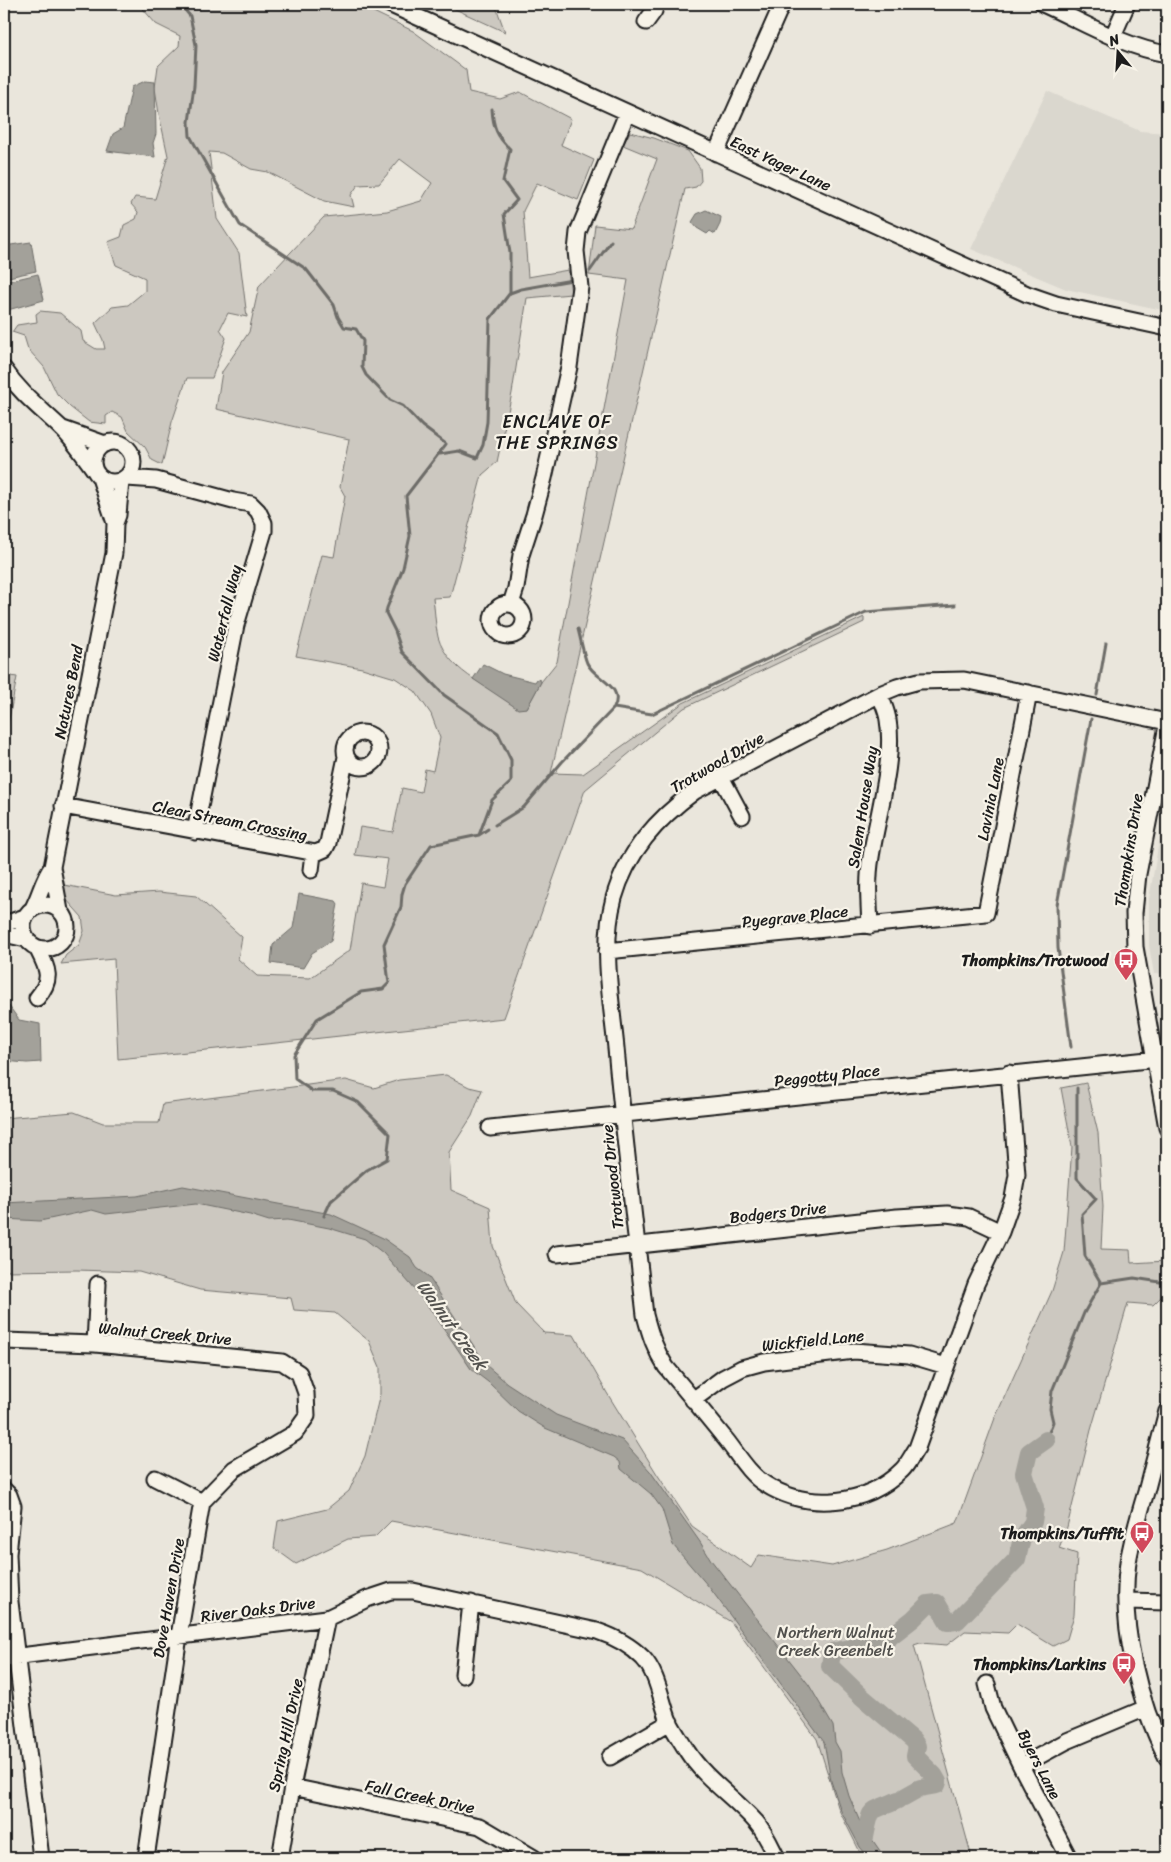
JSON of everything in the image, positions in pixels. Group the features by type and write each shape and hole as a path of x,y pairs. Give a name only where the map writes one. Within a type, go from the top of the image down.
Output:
{"street":[{"name":"East Yager Lane","path":"389,4 1027,294 1056,304 1167,328"},
{"path":"646,22 654,11 656,4"},
{"path":"716,152 782,4"},
{"path":"1044,4 1112,36 1147,50 1167,54"},
{"path":"1112,36 1127,4"},
{"path":"511,604 516,588 520,555 544,478 570,367 580,286 576,251 578,232 627,113"},
{"name":"Natures Bend","path":"4,369 14,384 63,429 98,474 115,523"},
{"name":"Natures Bend","path":"63,429 105,444"},
{"path":"133,457 134,466 124,479 110,483 98,474 93,462 98,449 105,444 117,442 128,448 133,457 156,480"},
{"name":"Natures Bend","path":"60,911 52,867 114,553 115,523 124,479"},
{"name":"Waterfall Way","path":"124,479 156,480 233,501 251,504 258,511 264,523 264,531 236,625 195,832"},
{"name":"Trotwood Drive","path":"1009,1074 1017,1175 1013,1198 976,1284 917,1448 902,1470 877,1489 858,1497 829,1502 807,1501 764,1483 748,1468 666,1367 651,1338 645,1315 622,1114 607,952 609,922 615,897 623,873 636,848 671,808 694,791 880,694 920,681 964,680 1167,722"},
{"name":"Lavinia Lane","path":"986,913 1029,693"},
{"name":"Salem House Way","path":"870,926 868,887 870,858 889,758 890,741 888,719 880,694"},
{"name":"Thompkins Drive","path":"1167,726 1138,874 1134,913 1137,967 1161,1058 1167,1128"},
{"name":"Clear Stream Crossing","path":"63,806 313,854 321,852 328,843 346,757"},
{"path":"721,777 742,816"},
{"path":"311,870 313,854"},
{"name":"Natures Bend","path":"29,912 40,896 46,875 52,867"},
{"path":"4,924 42,905 48,905 60,911 67,926 66,933 51,965 47,968"},
{"path":"29,912 22,928 47,968 45,985 37,998"},
{"name":"Pyegrave Place","path":"607,952 986,913"},
{"path":"4,934 51,948 61,942"},
{"name":"Peggotty Place","path":"490,1128 1161,1058"},
{"name":"Bodgers Drive","path":"557,1254 897,1217 947,1214 969,1217 1000,1232"},
{"path":"95,1344 98,1284"},
{"name":"Walnut Creek Drive","path":"4,1341 95,1344 282,1362 299,1373 306,1394 307,1416 295,1433 234,1469 202,1502"},
{"name":"Wickfield Lane","path":"694,1400 729,1375 742,1368 764,1362 854,1351 909,1355 946,1366"},
{"path":"1167,1411 1160,1465 1128,1562 1127,1601 1129,1634 1136,1669 1146,1708 1167,1758"},
{"path":"154,1478 202,1502"},
{"path":"4,1490 13,1506 9,1564 10,1657 41,1858"},
{"name":"Dove Haven Drive","path":"146,1858 179,1636 202,1502"},
{"name":"River Oaks Drive","path":"10,1657 327,1618 367,1599 391,1591 412,1591 597,1631 616,1638 632,1648 644,1660 655,1679 670,1722 688,1753 703,1772 756,1823 771,1846 776,1858"},
{"path":"1127,1601 1167,1602"},
{"path":"463,1675 472,1603"},
{"name":"Spring Hill Drive","path":"280,1858 292,1787 327,1618"},
{"name":"Byers Lane","path":"987,1684 993,1708 1069,1858"},
{"path":"1021,1766 1067,1741 1146,1708"},
{"path":"610,1756 670,1722"},
{"name":"Fall Creek Drive","path":"292,1787 480,1826 534,1858"}],"shaded area":[{"path":"1047,91 1140,131 1167,133 1167,311 1066,289 971,249"},
{"path":"1167,795 1167,973 1154,974 1149,946 1149,899"}],"green space":[{"path":"143,4 357,4 413,31 466,70 469,92 500,99 520,92 571,119 561,145 594,160 578,200 537,183 523,211 528,277 568,270 571,294 527,298 512,393 497,462 482,475 450,597 433,598 438,637 443,650 452,661 475,680 527,708 541,682 557,662 628,280 589,275 595,225 631,229 657,159 623,145 630,132 654,138 688,151 700,168 701,181 696,187 685,189 551,773 583,774 683,703 864,617 864,622 684,708 585,790 504,1018 118,1059 114,959 61,964 66,955 79,945 84,931 82,917 66,899 64,885 116,895 159,892 196,896 242,937 238,959 257,976 310,978 350,950 361,883 383,887 388,859 355,855 360,827 393,832 402,788 421,792 425,769 433,771 440,738 431,714 415,691 395,678 362,668 296,656 322,555 334,557 345,496 340,487 349,439 216,409 222,372 249,332 259,286 324,217 387,211 421,201 432,183 400,159 379,184 358,185 351,195 354,207 324,201 268,172 251,169 222,153 209,152 217,219 239,253 247,317 228,313 220,329 226,338 212,378 187,378 172,422 162,465 152,460 145,447 128,431 122,417 112,412 106,416 106,424 89,422 70,407 57,394 44,367 28,349 24,336 12,332 17,325 37,322 36,314 40,311 60,313 81,331 83,341 96,349 105,349 95,323 112,307 128,305 145,291 145,278 116,265 108,242 121,237 124,225 136,219 138,212 131,204 135,197 155,199 168,156 155,88 158,66 179,46 180,36 156,24 143,9"},
{"path":"444,4 495,4 505,32"},
{"path":"4,675 17,677 4,745"},
{"name":"Northern Walnut Creek Greenbelt","path":"446,1075 469,1087 482,1090 472,1116 449,1152 451,1190 490,1207 493,1246 516,1304 544,1333 574,1335 657,1474 692,1526 751,1568 759,1555 832,1566 887,1550 957,1523 995,1418 1052,1291 1064,1252 1072,1147 1061,1088 1086,1083 1098,1133 1103,1207 1101,1249 1130,1250 1131,1263 1167,1261 1167,1291 1153,1305 1128,1303 1091,1430 1067,1527 1059,1548 1077,1554 1074,1615 1067,1639 1053,1646 1017,1624 1008,1633 965,1631 947,1645 920,1643 914,1645 972,1858 863,1858 839,1810 817,1739 731,1622 642,1568 391,1521 375,1537 348,1539 296,1564 274,1548 278,1521 327,1509 349,1491 365,1456 380,1394 380,1367 369,1341 335,1313 294,1310 291,1298 200,1290 139,1272 77,1270 4,1271 4,1118 74,1112 103,1123 159,1123 163,1104 346,1080 374,1088 399,1080"}],"water":[{"path":"145,81 155,82 156,134 153,143 155,157 107,151 113,134 123,128 132,87"},
{"path":"706,210 721,217 715,234 710,231 707,234 697,228 692,222 697,214"},
{"path":"31,242 36,271 4,278 4,246"},
{"path":"38,274 44,300 4,311 4,282"},
{"path":"483,664 503,674 535,682 537,679 540,680 541,682 527,708 518,709 473,679"},
{"path":"299,894 336,901 338,904 331,941 312,953 303,968 271,963 273,945 293,928"},
{"path":"4,1006 9,1006 19,1020 40,1024 41,1062 4,1061"},
{"name":"Walnut Creek","path":"183,1186 331,1214 383,1238 410,1257 417,1268 428,1276 487,1366 507,1383 556,1415 622,1440 650,1471 711,1560 809,1685 833,1726 835,1742 840,1751 842,1772 849,1796 860,1822 885,1858 869,1858 860,1847 841,1811 831,1781 824,1742 709,1587 673,1545 662,1509 651,1494 621,1469 620,1462 614,1457 545,1428 518,1411 488,1382 471,1369 434,1314 411,1285 383,1253 365,1239 329,1228 288,1220 269,1221 250,1215 196,1204 106,1214 92,1210 40,1221 4,1219 4,1203 137,1196"}],"waterway":[{"path":"180,4 190,16 196,45 194,86 189,122 190,136 240,225 306,269 334,305 344,327 356,329 363,341 362,367 366,375 390,400 403,406 422,426 446,444 406,496 410,536 403,568 386,613 402,652 444,695 498,733 511,760 511,782 492,800 479,835 431,845 405,884 401,907 384,944 389,983 383,989 361,992 317,1019 294,1055 295,1079 312,1091 333,1091 358,1102 390,1134 387,1159 367,1170 331,1201 324,1216"},
{"path":"440,454 459,451 477,458 483,445 487,422 490,319 510,293 510,253 504,214 517,200 503,181 510,149 496,131 492,109"},
{"path":"590,271 611,241"},
{"path":"510,293 521,289 572,280"},
{"path":"614,708 652,714 866,612 955,605"},
{"path":"495,825 524,807 562,762 614,708 616,694 608,683 596,674 587,663 578,629"},
{"path":"1097,695 1106,643"},
{"path":"1071,1047 1058,948 1057,905 1091,719"},
{"path":"479,835 488,829"},
{"path":"1077,1088 1077,1178 1096,1199 1082,1214 1085,1256 1101,1283"},
{"path":"1046,1440 1053,1422 1050,1409 1052,1391 1084,1313 1101,1283 1134,1278 1160,1282"},
{"path":"904,1797 920,1788 937,1785 938,1782 934,1775 915,1756 917,1746 913,1740 862,1697 830,1666 832,1652 886,1640 913,1619 928,1604 937,1603 948,1622 957,1621 1017,1559 1022,1538 1033,1522 1035,1508 1024,1473 1029,1452 1046,1440"},
{"path":"865,1837 871,1814 877,1809 898,1800"}],"place":[{"name":"Thompkins/Trotwood","path":"1126,981"},
{"name":"Thompkins/Tuffit","path":"1142,1554"},
{"name":"Thompkins/Larkins","path":"1124,1685"}],"district":[{"name":"ENCLAVE OF THE SPRINGS","path":"557,432"}]}
